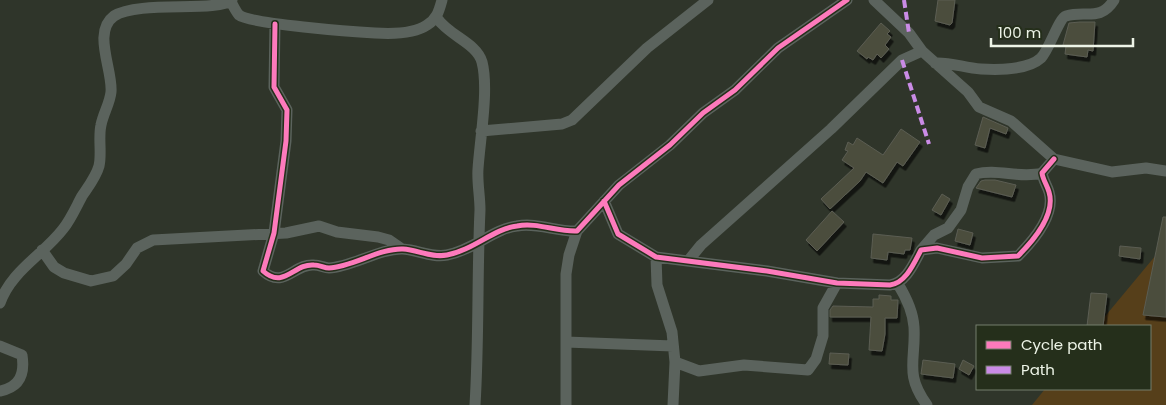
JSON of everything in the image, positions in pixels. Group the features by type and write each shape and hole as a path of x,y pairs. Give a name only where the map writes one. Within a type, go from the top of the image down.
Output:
{"street":[{"path":"1,298 21,270 64,229 96,174 99,164 101,124 111,93 104,41 106,25 113,16 125,10 178,5 224,5 231,1 239,15 275,24 376,33 415,30 428,25 437,18 442,0"},
{"path":"481,131 562,124 572,120 647,48 708,0"},
{"path":"566,405 566,274 569,255 577,231 618,185 670,145 703,113 735,90 778,48 847,0"},
{"path":"874,0 909,34 922,51 968,92 979,107 993,115 1011,121 1054,159 1112,172 1146,168 1166,171"},
{"path":"935,63 945,62 983,69 1023,66 1040,59 1051,43 1061,19 1065,16 1094,15 1108,9 1114,0"},
{"path":"437,18 444,29 467,43 477,52 482,62 484,84 478,171 480,208 477,245 475,405"},
{"path":"275,24 274,87 287,110 286,141 274,233 263,271 269,277 283,278 302,267 314,264 331,268 402,249"},
{"path":"688,261 701,245 831,128 902,60 922,51"},
{"path":"898,284 921,250 934,235 948,228 961,210 968,188 976,174 984,172 1032,176 1042,174 1054,159"},
{"path":"921,250 937,248 982,258 1018,256 1037,237 1048,210 1050,193 1042,174"},
{"path":"604,201 618,234 656,257 767,271 837,283 898,284"},
{"path":"42,250 54,267 64,273 91,281 114,276 126,264 137,248 153,240 274,233 308,230 319,226 337,232 378,237 389,240 402,249 426,255 447,255 477,245 502,230 516,226 529,224 577,231"},
{"path":"656,257 656,285 672,332 675,362 672,405"},
{"path":"675,362 699,371 744,365 808,370 816,359 823,336 823,308 837,283"},
{"path":"898,284 907,298 914,327 911,368 918,394 926,405"},
{"path":"566,342 673,346"},
{"path":"0,346 22,355 24,366 21,380 10,389 0,391"}],"shaded area":[{"path":"1166,243 1166,405 1032,405 1044,390 1151,390 1151,325 1098,325"}],"building":[{"path":"938,0 955,0 952,23 950,25 935,21"},
{"path":"1095,22 1093,51 1088,50 1087,57 1065,54 1066,46 1063,45 1069,23"},
{"path":"881,23 890,31 887,34 891,37 885,45 889,49 881,58 877,54 873,60 868,57 867,59 857,51"},
{"path":"983,117 1008,128 1006,134 990,128 985,148 975,145"},
{"path":"901,129 920,142 903,166 897,162 883,183 866,172 860,181 830,209 821,199 854,168 842,160 848,151 845,150 848,142 853,145 857,138 883,155"},
{"path":"995,180 1016,185 1012,197 976,188 981,181"},
{"path":"942,194 950,199 941,215 932,210"},
{"path":"832,211 844,222 817,251 806,240"},
{"path":"1163,217 1166,217 1166,317 1143,315"},
{"path":"958,229 973,233 970,245 955,241"},
{"path":"873,234 912,238 910,250 905,250 904,254 888,252 887,260 871,258"},
{"path":"1120,246 1141,248 1140,259 1119,256"},
{"path":"1091,293 1107,294 1103,325 1087,325"},
{"path":"879,295 891,296 891,300 898,300 897,318 885,318 882,351 869,350 871,317 830,317 830,310 833,306 873,307 873,299 879,299"},
{"path":"830,353 849,354 848,365 829,364"},
{"path":"923,360 955,364 953,378 921,374"},
{"path":"963,360 974,366 969,375 959,369"}],"marked path":[{"path":"904,0 909,33"},
{"path":"902,60 929,144"}],"cycle path":[{"path":"275,24 274,87 287,110 286,141 274,233 263,271 277,278 307,265 329,268 338,267 394,249 441,256 447,255 466,249 500,231 517,226 532,225 577,231 619,185 670,145 703,113 735,90 778,48 847,0"},
{"path":"604,201 618,234 656,257 767,271 837,283 890,285 901,281 921,250 937,248 982,258 1018,256 1042,227 1049,210 1049,192 1042,173 1054,159"}]}
